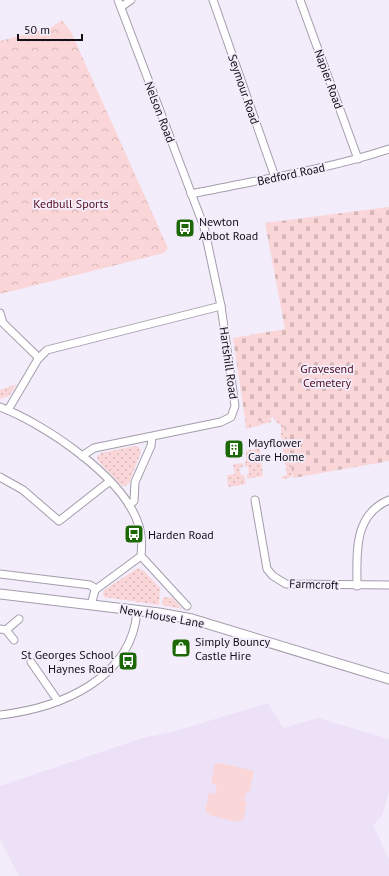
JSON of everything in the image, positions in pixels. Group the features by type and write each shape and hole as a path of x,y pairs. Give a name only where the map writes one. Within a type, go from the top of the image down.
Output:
{"street":[{"name":"Nelson Road","path":"131,0 120,3 204,227"},
{"name":"Seymour Road","path":"213,0 275,177"},
{"name":"Napier Road","path":"300,0 358,158"},
{"name":"Bedford Road","path":"192,194 358,158 389,148"},
{"name":"Hartshill Road","path":"82,456 94,448 222,422 229,418 234,412 236,403 221,306 204,227"},
{"path":"8,410 39,358 46,351 55,347 221,306"},
{"path":"0,313 3,323 39,358"},
{"path":"0,407 46,430 82,456 110,481 129,505 140,532 141,556 96,589 92,596 91,605"},
{"path":"129,505 134,501 137,477 150,449 152,437"},
{"path":"0,477 23,490 59,521 110,481"},
{"name":"Farmcroft","path":"255,500 267,569 273,576 286,584 357,586 389,585"},
{"path":"357,586 357,548 360,530 373,510 389,500"},
{"name":"New House Lane","path":"141,556 187,606"},
{"path":"0,574 91,585 96,589"},
{"name":"New House Lane","path":"0,594 137,611 201,622 389,679"},
{"path":"0,715 25,711 58,701 89,685 116,665 127,650 136,628 137,611"},
{"path":"14,640 3,629 19,619"},
{"path":"31,662 58,701"}],"shaded area":[{"path":"268,703 283,728 318,718 389,739 389,790 382,816 373,825 389,859 389,876 19,876 0,840 0,786 146,737 172,732"}],"green space":[{"name":"Kedbull Sports","path":"62,20 71,32 168,248 164,253 0,294 0,41 52,27"},
{"name":"Gravesend Cemetery","path":"389,207 389,461 293,478 287,436 280,415 246,425 233,338 285,329 265,223"},
{"path":"17,384 9,396 0,399 0,390"},
{"path":"280,415 287,436 293,474 289,478 282,479 282,476 287,475 281,439 281,426 275,421 274,417"},
{"path":"271,418 271,422 246,429 245,425"},
{"path":"135,446 139,447 141,452 129,483 126,486 122,486 99,462 97,457 101,453"},
{"path":"260,448 263,476 247,479 247,475 249,474 248,466 245,467 244,463 246,462 246,451"},
{"path":"242,463 243,467 239,468 241,475 244,475 246,484 228,487 227,475 235,474 233,464"},
{"path":"138,568 143,570 160,588 159,605 104,597 104,590"},
{"path":"163,597 173,598 182,609 162,605"},
{"path":"215,763 251,770 254,772 249,793 246,792 244,801 247,802 243,821 238,820 238,822 209,815 209,813 205,812 209,793 215,794 217,785 211,783"}],"place":[{"name":"Newton Abbot Road","path":"185,228"},
{"name":"Mayflower Care Home","path":"234,449"},
{"name":"Harden Road","path":"134,534"},
{"name":"Simply Bouncy Castle Hire","path":"181,648"},
{"name":"St Georges School Haynes Road","path":"128,661"}]}
